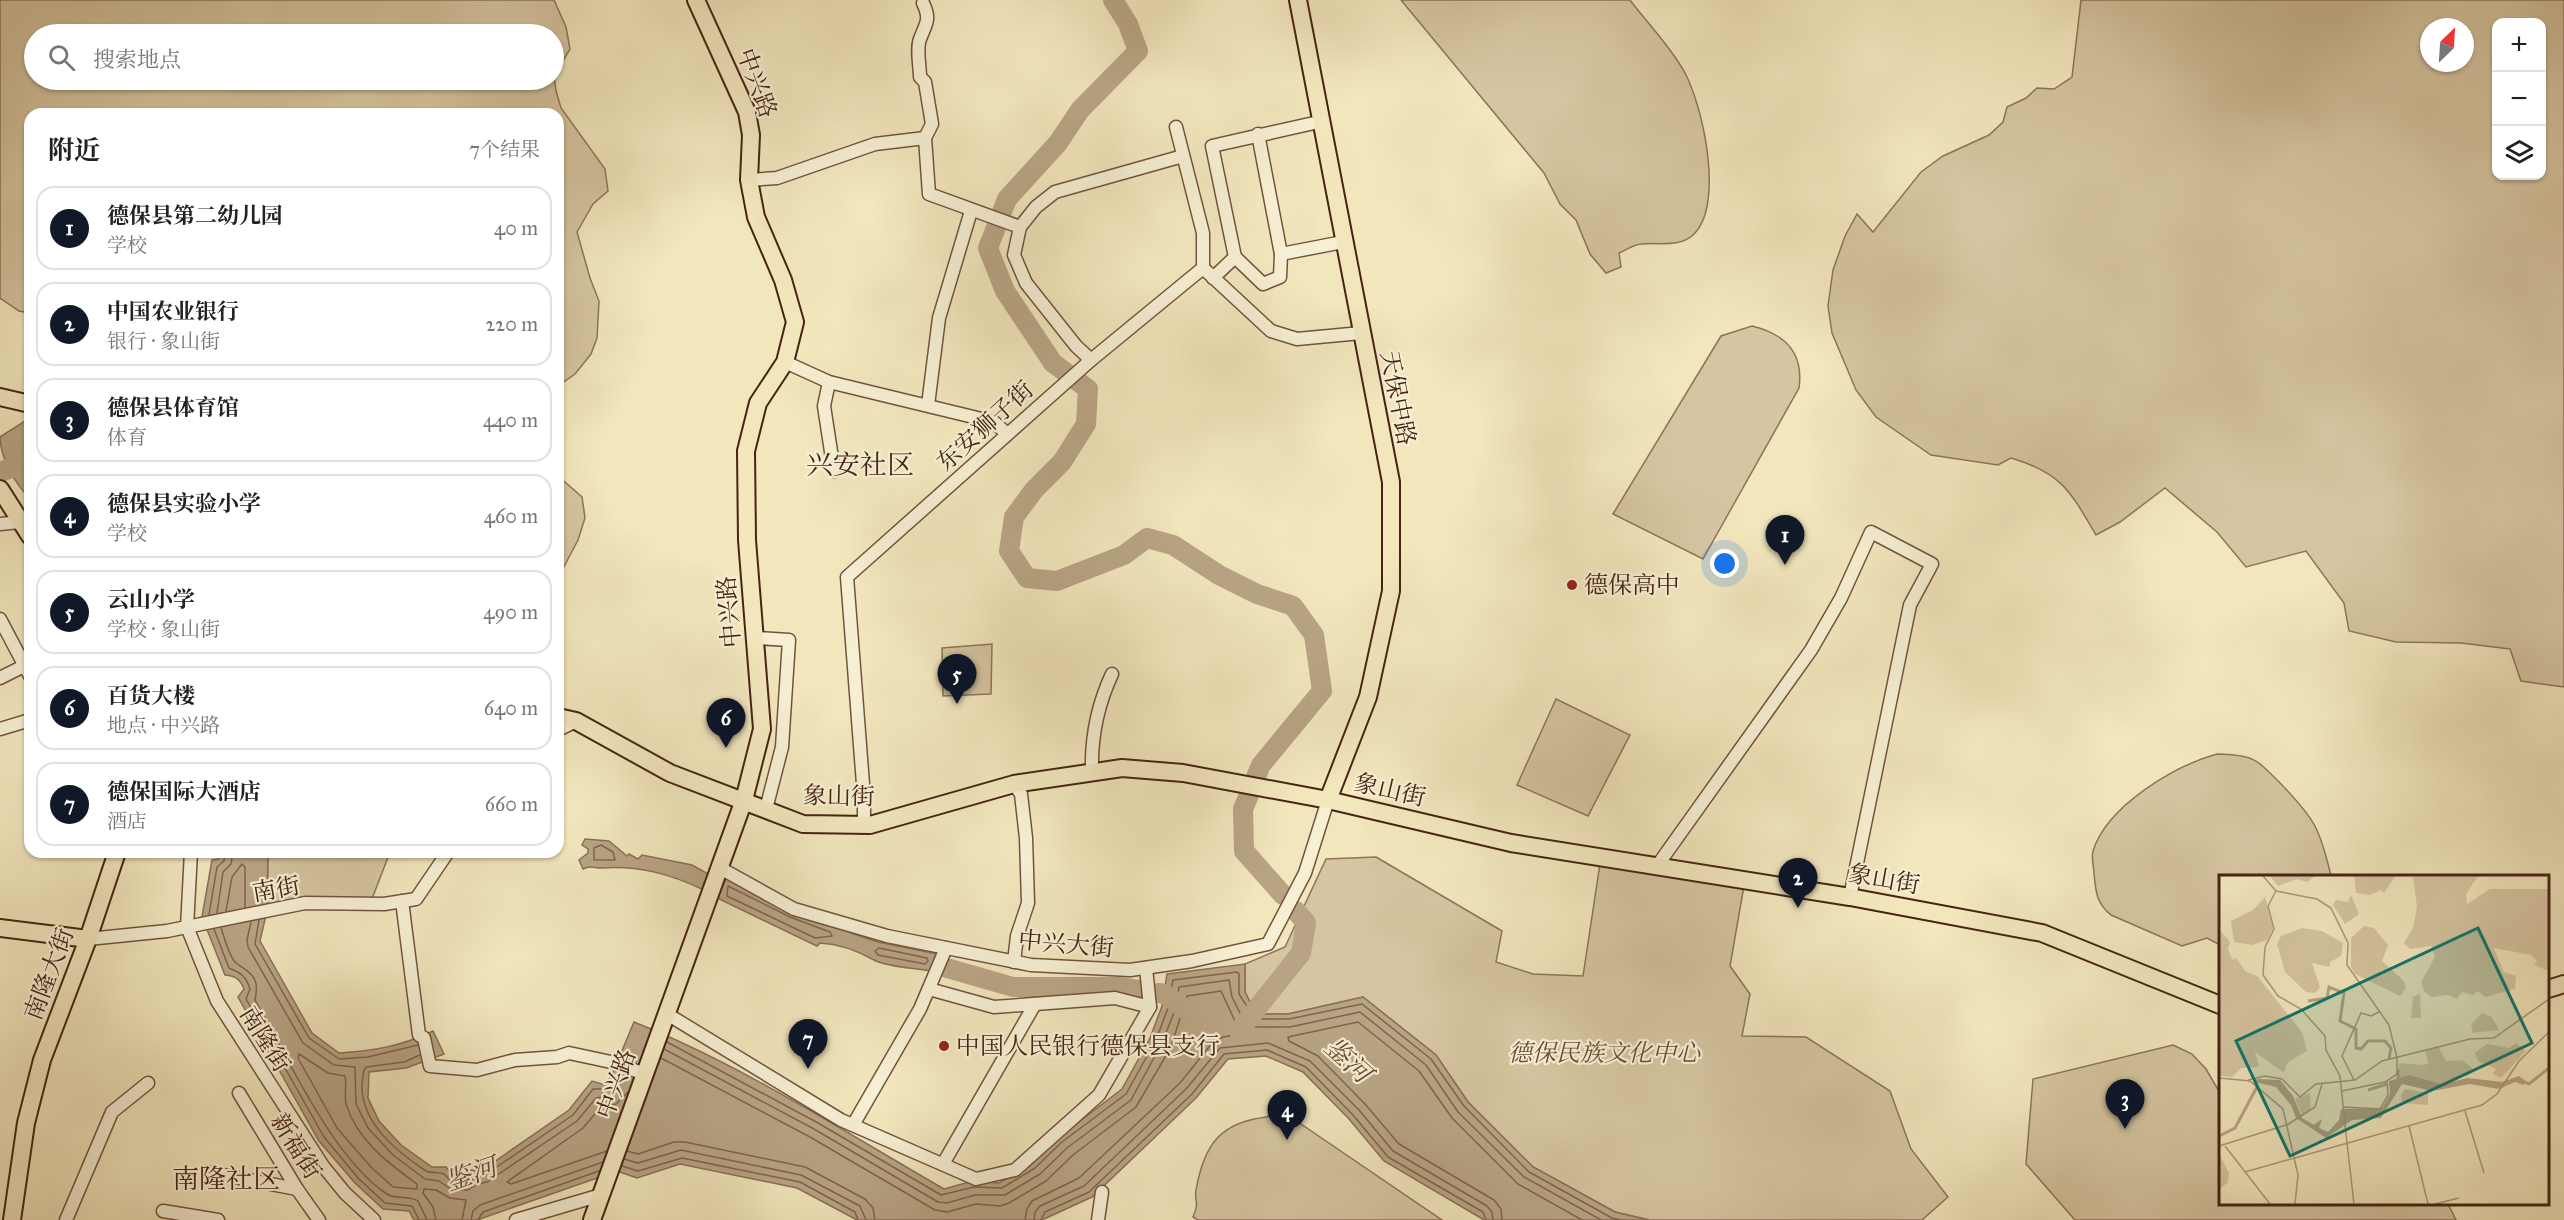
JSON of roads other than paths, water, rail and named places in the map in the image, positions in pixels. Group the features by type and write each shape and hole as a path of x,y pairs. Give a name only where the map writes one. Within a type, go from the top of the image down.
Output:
{"main road":[{"name":"中兴路","path":"592,1220 744,800 762,729 747,540 746,451 758,403 784,362 795,322 783,280 756,217 749,180 751,135 747,112 696,0"},
{"name":"天保中路","path":"1298,0 1323,120 1343,242 1391,482 1391,591 1368,697 1328,800"},
{"path":"0,397 24,403"},
{"path":"2,487 24,518"},
{"name":"象山街","path":"564,718 576,721 670,773 803,824 864,825 1014,784 1092,772 1122,768 1183,773 1328,800 1511,843 1850,897 2042,933 2219,1005"},
{"name":"南隆大街","path":"12,1220 26,1123 42,1060 88,939 115,858"},
{"path":"0,928 88,939"},
{"path":"2549,988 2564,984"}],"street":[{"path":"923,3 928,13 926,30 920,39 920,77 925,81 932,124 925,138 929,194 971,211 1020,226"},
{"path":"1258,134 1281,254 1280,278 1263,284 1235,257 1212,146 1258,134 1323,120"},
{"path":"1176,127 1203,233 1203,268 1271,331 1297,339 1361,333"},
{"path":"749,180 777,178 875,144 925,138"},
{"path":"1091,360 1076,346 1026,283 1014,255 1020,226 1036,207 1055,192 1183,156"},
{"path":"928,405 939,318 971,211"},
{"path":"1281,254 1343,242"},
{"path":"1213,278 1235,257"},
{"name":"东安狮子街","path":"864,825 864,797 847,577 1091,360 1203,268"},
{"path":"784,362 829,382 994,422 1007,434"},
{"path":"829,382 824,406 834,471"},
{"path":"0,524 24,524"},
{"path":"1657,866 1811,650 1841,598 1871,532 1932,564 1910,605 1850,897"},
{"path":"0,619 24,661"},
{"path":"756,638 789,640 782,747 766,808"},
{"path":"0,678 24,669"},
{"path":"1092,772 1101,699 1112,674"},
{"path":"564,727 576,721"},
{"path":"0,729 24,722"},
{"path":"1014,784 1021,794 1026,838 1028,903 1017,936 1014,962"},
{"name":"中兴大街","path":"720,868 794,909 887,936 1031,965 1130,970 1192,961 1268,944 1305,873 1328,800"},
{"name":"南隆街","path":"192,858 187,927 217,1002 323,1166 345,1192 374,1220"},
{"name":"南街","path":"88,939 187,927 305,903 384,904 416,899 444,858"},
{"path":"402,901 418,1035 424,1038 430,1066 477,1070 515,1060 557,1057 569,1053 611,1062 645,1074"},
{"path":"853,1125 920,1009 946,948"},
{"path":"665,1021 853,1125 976,1179 1015,1170 1099,1095 1150,1007 1146,968"},
{"path":"929,988 994,1007 1115,998 1150,1007"},
{"path":"943,1164 1035,1004"},
{"path":"66,1220 112,1112 148,1083"},
{"name":"新福街","path":"239,1093 297,1189 319,1220"},
{"path":"207,1172 297,1189"},
{"path":"1098,1220 1102,1192"},
{"path":"516,1220 601,1195"},
{"path":"164,1211 218,1220"}],"water":[{"path":"24,422 24,492 9,470 0,437"},
{"path":"585,839 609,841 627,856 629,854 638,859 642,855 692,865 710,875 704,890 679,879 641,869 590,867 583,869 579,860 588,853 588,849 582,845"},
{"path":"268,858 267,911 260,941 312,1033 339,1053 387,1047 433,1031 444,1054 406,1068 369,1072 368,1098 379,1121 401,1145 432,1167 446,1167 455,1177 465,1177 470,1170 481,1171 569,1110 592,1081 605,1085 611,1077 634,1022 753,1078 944,1189 973,1181 999,1183 1032,1164 1058,1138 1122,1089 1150,1038 1162,1006 1167,974 1245,964 1245,992 1256,1014 1288,1014 1363,997 1436,1055 1468,1102 1533,1167 1615,1212 1649,1220 1484,1220 1384,1161 1349,1119 1303,1072 1266,1056 1228,1059 1196,1098 1092,1197 1042,1220 857,1220 797,1188 680,1164 637,1178 617,1171 477,1220 414,1220 409,1211 383,1209 355,1183 319,1141 238,997 244,989 241,983 235,977 225,975 202,917 212,860"},
{"path":"727,877 851,933 878,942 937,954 931,971 886,964 835,945 820,943 817,946 717,898"}],"waterway":[{"path":"1113,0 1128,24 1138,51 1080,110 1058,143 1007,199 988,248 1005,291 1053,363 1088,389 1086,424 1062,462 1034,490 1014,517 1009,551 1027,578 1057,581 1124,555 1147,538 1173,545 1219,575 1257,594 1293,606 1314,635 1322,691 1261,765 1256,777"},
{"name":"鉴河","path":"0,472 24,463"},
{"path":"1249,795 1243,809 1244,851 1283,895"},
{"path":"1239,1031 1301,953 1306,923 1296,911"},
{"path":"947,968 1013,987 1121,987 1139,990"},
{"path":"1158,993 1165,994 1186,1010"}],"place":[{"name":"德保县第二幼儿园","path":"1785,565"},
{"name":"德保高中","path":"1572,585"},
{"name":"云山小学","path":"957,704"},
{"name":"百货大楼","path":"726,748"},
{"name":"中国农业银行","path":"1798,908"},
{"name":"中国人民银行德保县支行","path":"944,1046"},
{"name":"德保国际大酒店","path":"808,1069"},
{"name":"德保县体育馆","path":"2125,1129"},
{"name":"德保县实验小学","path":"1287,1140"}],"district":[{"name":"兴安社区","path":"860,465"},
{"name":"南隆社区","path":"226,1179"}],"park label":[{"name":"德保民族文化中心","path":"1604,1053"}]}
